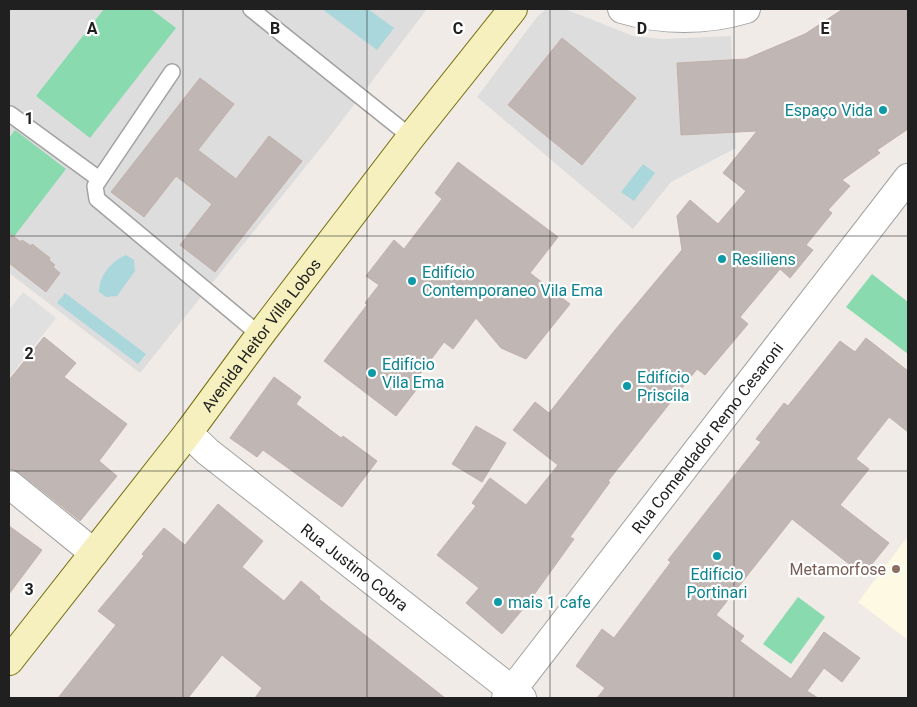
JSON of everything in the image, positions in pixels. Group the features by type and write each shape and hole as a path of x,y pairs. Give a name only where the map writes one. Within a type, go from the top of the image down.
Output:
{"street":[{"name":"Avenida Heitor Villa Lobos","path":"9,661 188,433 411,137 513,9"},
{"path":"622,9 661,16 692,18 716,16 746,9"},
{"name":"Rua Comendador Remo Cesaroni","path":"513,696 908,178"},
{"name":"Rua Justino Cobra","path":"188,433 208,452 513,696"},
{"path":"9,484 94,553"}],"lane":[{"path":"251,9 411,137"},
{"path":"172,72 99,179 95,186 97,199 260,335"},
{"path":"10,114 99,179"}],"shaded area":[{"path":"9,9 427,9 331,135 140,373 9,273"},
{"path":"546,9 565,9 633,36 663,39 731,36 736,148 671,182 633,229 477,97 537,17"},
{"path":"23,292 56,318 9,378 9,310"},
{"name":"Metamorfose","path":"908,536 908,640 858,602"}],"green space":[{"path":"104,9 151,9 176,28 90,138 36,96"},
{"path":"15,130 66,169 9,243 9,138"},
{"path":"872,274 908,302 908,354 846,307"},
{"path":"798,597 825,617 791,664 763,644"}],"water":[{"path":"322,9 368,9 394,28 377,50"},
{"path":"643,164 655,173 634,201 621,192"},
{"path":"126,255 134,260 135,271 117,296 106,297 99,292 101,280 115,261"},
{"path":"65,293 146,354 138,364 57,303"}],"building":[{"path":"843,9 908,9 908,129 877,150 880,153 842,180 850,186 828,210 832,213 806,245 813,250 790,278 780,269 740,317 748,324 705,375 697,369 608,481 610,482 570,537 574,539 528,603 502,634 466,603 479,588 437,555 476,506 472,503 490,478 526,505 558,465 513,430 535,402 549,413 682,250 677,216 690,200 718,224 746,191 723,173 757,131 681,135 677,63 746,59 805,34"},
{"path":"562,38 636,98 582,165 508,105"},
{"path":"200,78 234,104 198,150 236,179 269,136 302,161 215,272 180,245 212,204 176,176 144,217 111,192"},
{"path":"458,162 558,237 530,273 570,304 526,359 501,348 476,318 453,349 444,342 415,381 420,385 396,416 324,361 367,305 365,303 379,285 366,276 394,240 404,249 442,199 435,193"},
{"path":"9,233 21,242 22,240 31,246 32,244 50,258 49,260 55,265 53,267 60,273 46,292 9,263"},
{"path":"44,337 76,363 64,377 127,424 99,461 117,476 80,521 19,472 9,469 9,380"},
{"path":"866,338 908,371 908,432 889,417 856,459 869,469 840,505 889,543 863,575 792,519 716,615 744,636 740,641 791,679 824,632 860,658 842,682 824,668 807,691 818,698 597,698 605,688 576,666 602,629 614,638 671,562 668,560 761,442 756,439 784,403 788,406 840,341 855,352"},
{"path":"274,377 301,397 296,404 341,438 343,436 377,461 342,507 263,450 257,457 230,438"},
{"path":"476,426 506,443 482,482 452,464"},
{"path":"218,504 263,541 242,567 284,601 301,581 320,597 319,599 445,698 255,698 262,688 222,655 188,698 58,698 116,625 98,611 144,556 142,554 164,528 185,545"},
{"path":"9,526 42,550 9,594"}],"place":[{"name":"Espaço Vida","path":"883,110"},
{"name":"Resiliens","path":"722,259"},
{"name":"Edifício Contemporaneo Vila Ema","path":"412,281"},
{"name":"Edifício Vila Ema","path":"372,373"},
{"name":"Edifício Priscila","path":"627,386"},
{"name":"Edifício Portinari","path":"717,556"},
{"name":"Metamorfose","path":"896,569"},
{"name":"mais 1 cafe","path":"498,602"}]}
